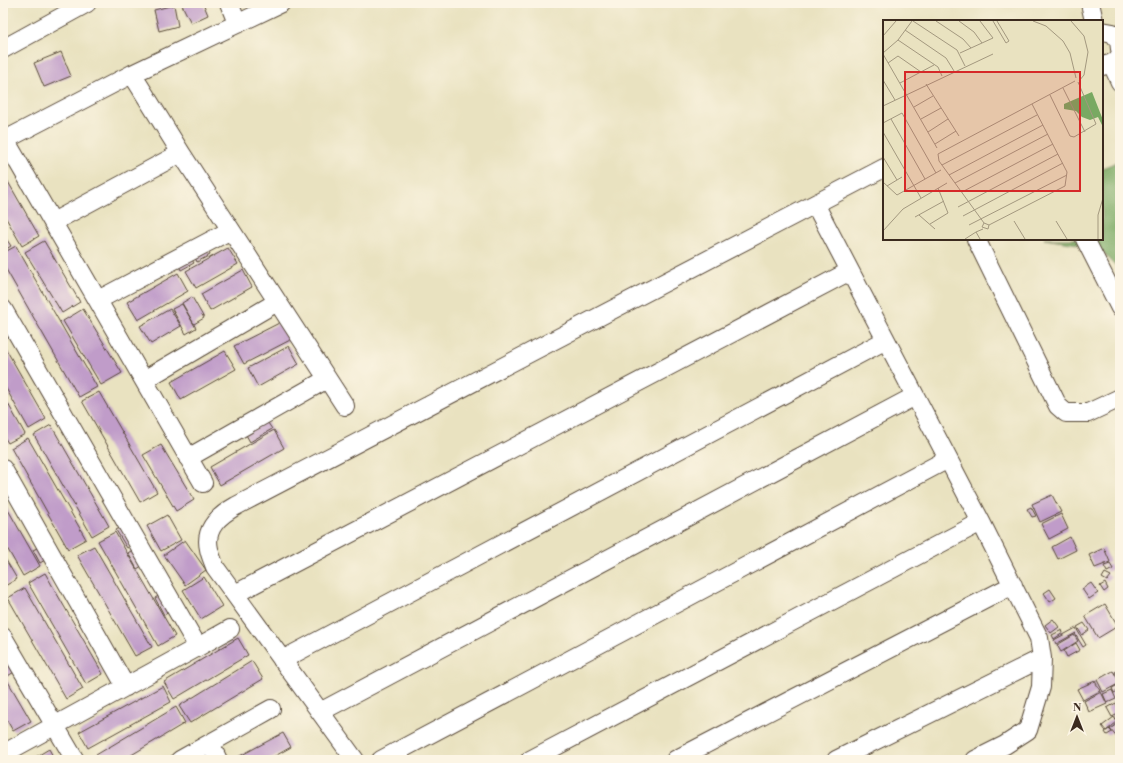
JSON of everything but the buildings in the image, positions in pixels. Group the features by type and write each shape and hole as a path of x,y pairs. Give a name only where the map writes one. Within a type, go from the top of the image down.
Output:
{"street":[{"path":"3,49 87,3"},
{"path":"229,3 237,23"},
{"path":"203,483 4,139 132,74 281,3"},
{"path":"1090,3 1094,20"},
{"path":"1103,32 1113,33 1119,41 1113,58 1120,82"},
{"path":"132,74 181,153 345,406"},
{"path":"53,222 181,153"},
{"path":"355,760 215,567 208,548 209,535 212,525 221,515 257,495 883,169"},
{"path":"815,204 981,522 1039,638 1042,658 1041,686 1028,730 1005,745 975,760"},
{"path":"98,300 231,230"},
{"path":"976,240 1058,406 1066,413 1088,413 1120,398"},
{"path":"1086,240 1120,308"},
{"path":"235,594 850,271"},
{"path":"144,380 277,302"},
{"path":"3,309 198,647"},
{"path":"282,660 886,340"},
{"path":"188,458 327,379"},
{"path":"320,712 915,396"},
{"path":"381,760 948,459"},
{"path":"3,469 126,686"},
{"path":"530,760 981,522"},
{"path":"675,760 1013,585"},
{"path":"3,754 230,629"},
{"path":"3,637 75,760"},
{"path":"836,760 1042,658"},
{"path":"180,760 271,709"},
{"path":"210,743 218,760"}],"green space":[{"path":"1120,161 1120,270 1098,247 1051,240 1103,240 1103,168"}]}
